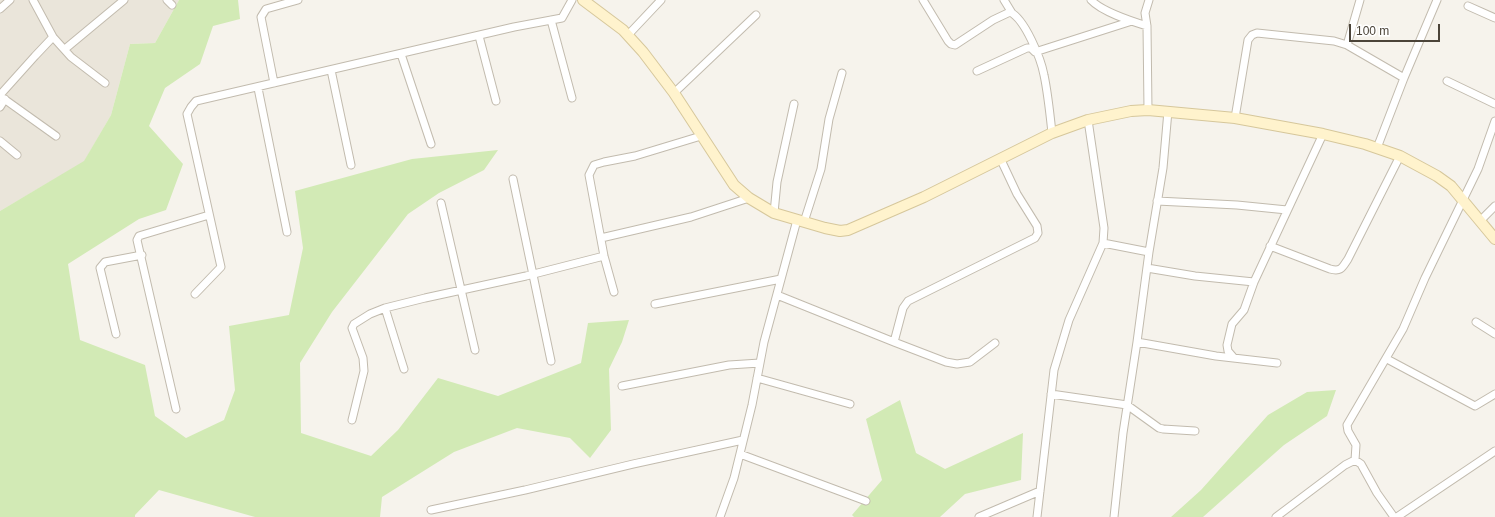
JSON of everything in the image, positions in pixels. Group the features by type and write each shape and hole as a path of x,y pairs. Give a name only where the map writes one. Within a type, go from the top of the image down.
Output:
{"street":[{"path":"0,9 10,0"},
{"path":"33,0 53,37 65,50 104,83"},
{"path":"65,50 124,0"},
{"path":"274,83 261,17 266,8 298,0"},
{"path":"195,294 221,267 187,114 196,101 562,18 572,0"},
{"path":"583,0 628,35 674,93 734,185 749,198 774,213 825,228 840,231 848,230 924,198 1052,133 1088,120 1131,111 1148,110 1235,118 1323,134 1377,148 1400,156 1444,181 1462,199 1495,239"},
{"path":"628,35 661,0"},
{"path":"923,0 948,41 955,45 993,20 1010,12 1012,13"},
{"path":"1004,0 1012,13 1028,31 1044,74 1052,133"},
{"path":"1091,0 1103,8 1147,26"},
{"path":"1148,110 1147,26 1145,13 1149,0"},
{"path":"1347,45 1360,0"},
{"path":"1377,148 1404,78 1437,0"},
{"path":"1468,6 1495,18"},
{"path":"674,93 756,15"},
{"path":"551,20 572,98"},
{"path":"1035,52 1132,21"},
{"path":"1235,118 1248,40 1252,35 1257,33 1334,41 1347,45 1404,78"},
{"path":"479,36 496,101"},
{"path":"0,107 2,97 34,56 53,37"},
{"path":"977,71 1027,48 1030,48 1035,52"},
{"path":"401,54 431,144"},
{"path":"331,70 351,165"},
{"path":"720,517 734,478 781,279 821,169 829,119 842,73"},
{"path":"1447,81 1495,104"},
{"path":"258,88 286,232"},
{"path":"2,97 56,136"},
{"path":"774,213 778,182 794,104"},
{"path":"1114,517 1127,406 1149,252 1163,168 1168,111"},
{"path":"1037,517 1054,370 1069,320 1103,243 1104,228 1088,120"},
{"path":"1355,460 1356,445 1348,431 1347,425 1403,329 1462,199 1469,189 1478,169 1495,121"},
{"path":"1234,358 1228,351 1227,345 1232,324 1244,310 1254,282 1270,246 1323,134"},
{"path":"614,292 604,256 589,175 594,165 635,156 701,136"},
{"path":"0,141 17,156"},
{"path":"1270,246 1336,271 1341,269 1348,259 1400,156"},
{"path":"894,342 903,308 908,301 1034,238 1038,233 1037,226 1017,194 1001,160"},
{"path":"513,179 552,361"},
{"path":"601,238 691,217 749,198"},
{"path":"1157,202 1237,205 1287,210"},
{"path":"441,203 475,350"},
{"path":"1480,221 1495,206"},
{"path":"176,409 138,240 139,236 209,215"},
{"path":"1103,243 1149,252"},
{"path":"116,334 100,268 105,262 142,255"},
{"path":"352,420 364,371 363,358 352,328 354,324 370,314 385,308 534,274 604,256"},
{"path":"1147,268 1195,276 1254,282"},
{"path":"655,304 781,279"},
{"path":"777,296 946,362 957,364 970,362 995,343"},
{"path":"385,308 404,369"},
{"path":"1476,322 1495,334"},
{"path":"1137,342 1234,358 1277,363"},
{"path":"1386,359 1475,406 1495,394"},
{"path":"622,386 728,365 760,363"},
{"path":"757,378 850,404"},
{"path":"1051,394 1127,406 1158,428 1195,431"},
{"path":"431,510 526,490 633,464 743,440"},
{"path":"1397,517 1495,451"},
{"path":"740,454 866,501"},
{"path":"1276,517 1345,465 1355,460"},
{"path":"1355,460 1361,464 1377,493 1394,517"},
{"path":"979,517 1040,490"}],"shaded area":[{"path":"0,0 179,0 155,43 130,44 111,115 84,162 0,211"}],"green space":[{"path":"179,0 238,0 240,19 213,26 200,64 165,88 149,126 183,164 166,210 139,219 68,264 80,340 145,365 155,416 186,438 224,420 235,390 229,326 289,315 303,248 295,191 412,159 498,150 484,170 439,193 408,214 332,312 300,363 301,433 371,456 398,430 438,378 498,396 581,363 588,323 629,320 622,342 609,369 611,430 590,458 570,438 517,428 454,452 382,497 380,517 255,517 159,490 135,515 135,517 0,517 0,211 84,161 111,115 130,44 155,43"},
{"path":"1336,390 1327,416 1284,445 1203,517 1171,517 1201,490 1268,415 1307,392"},
{"path":"900,400 916,453 945,469 1023,433 1021,480 965,494 940,517 854,517 852,515 882,480 866,419"}]}
